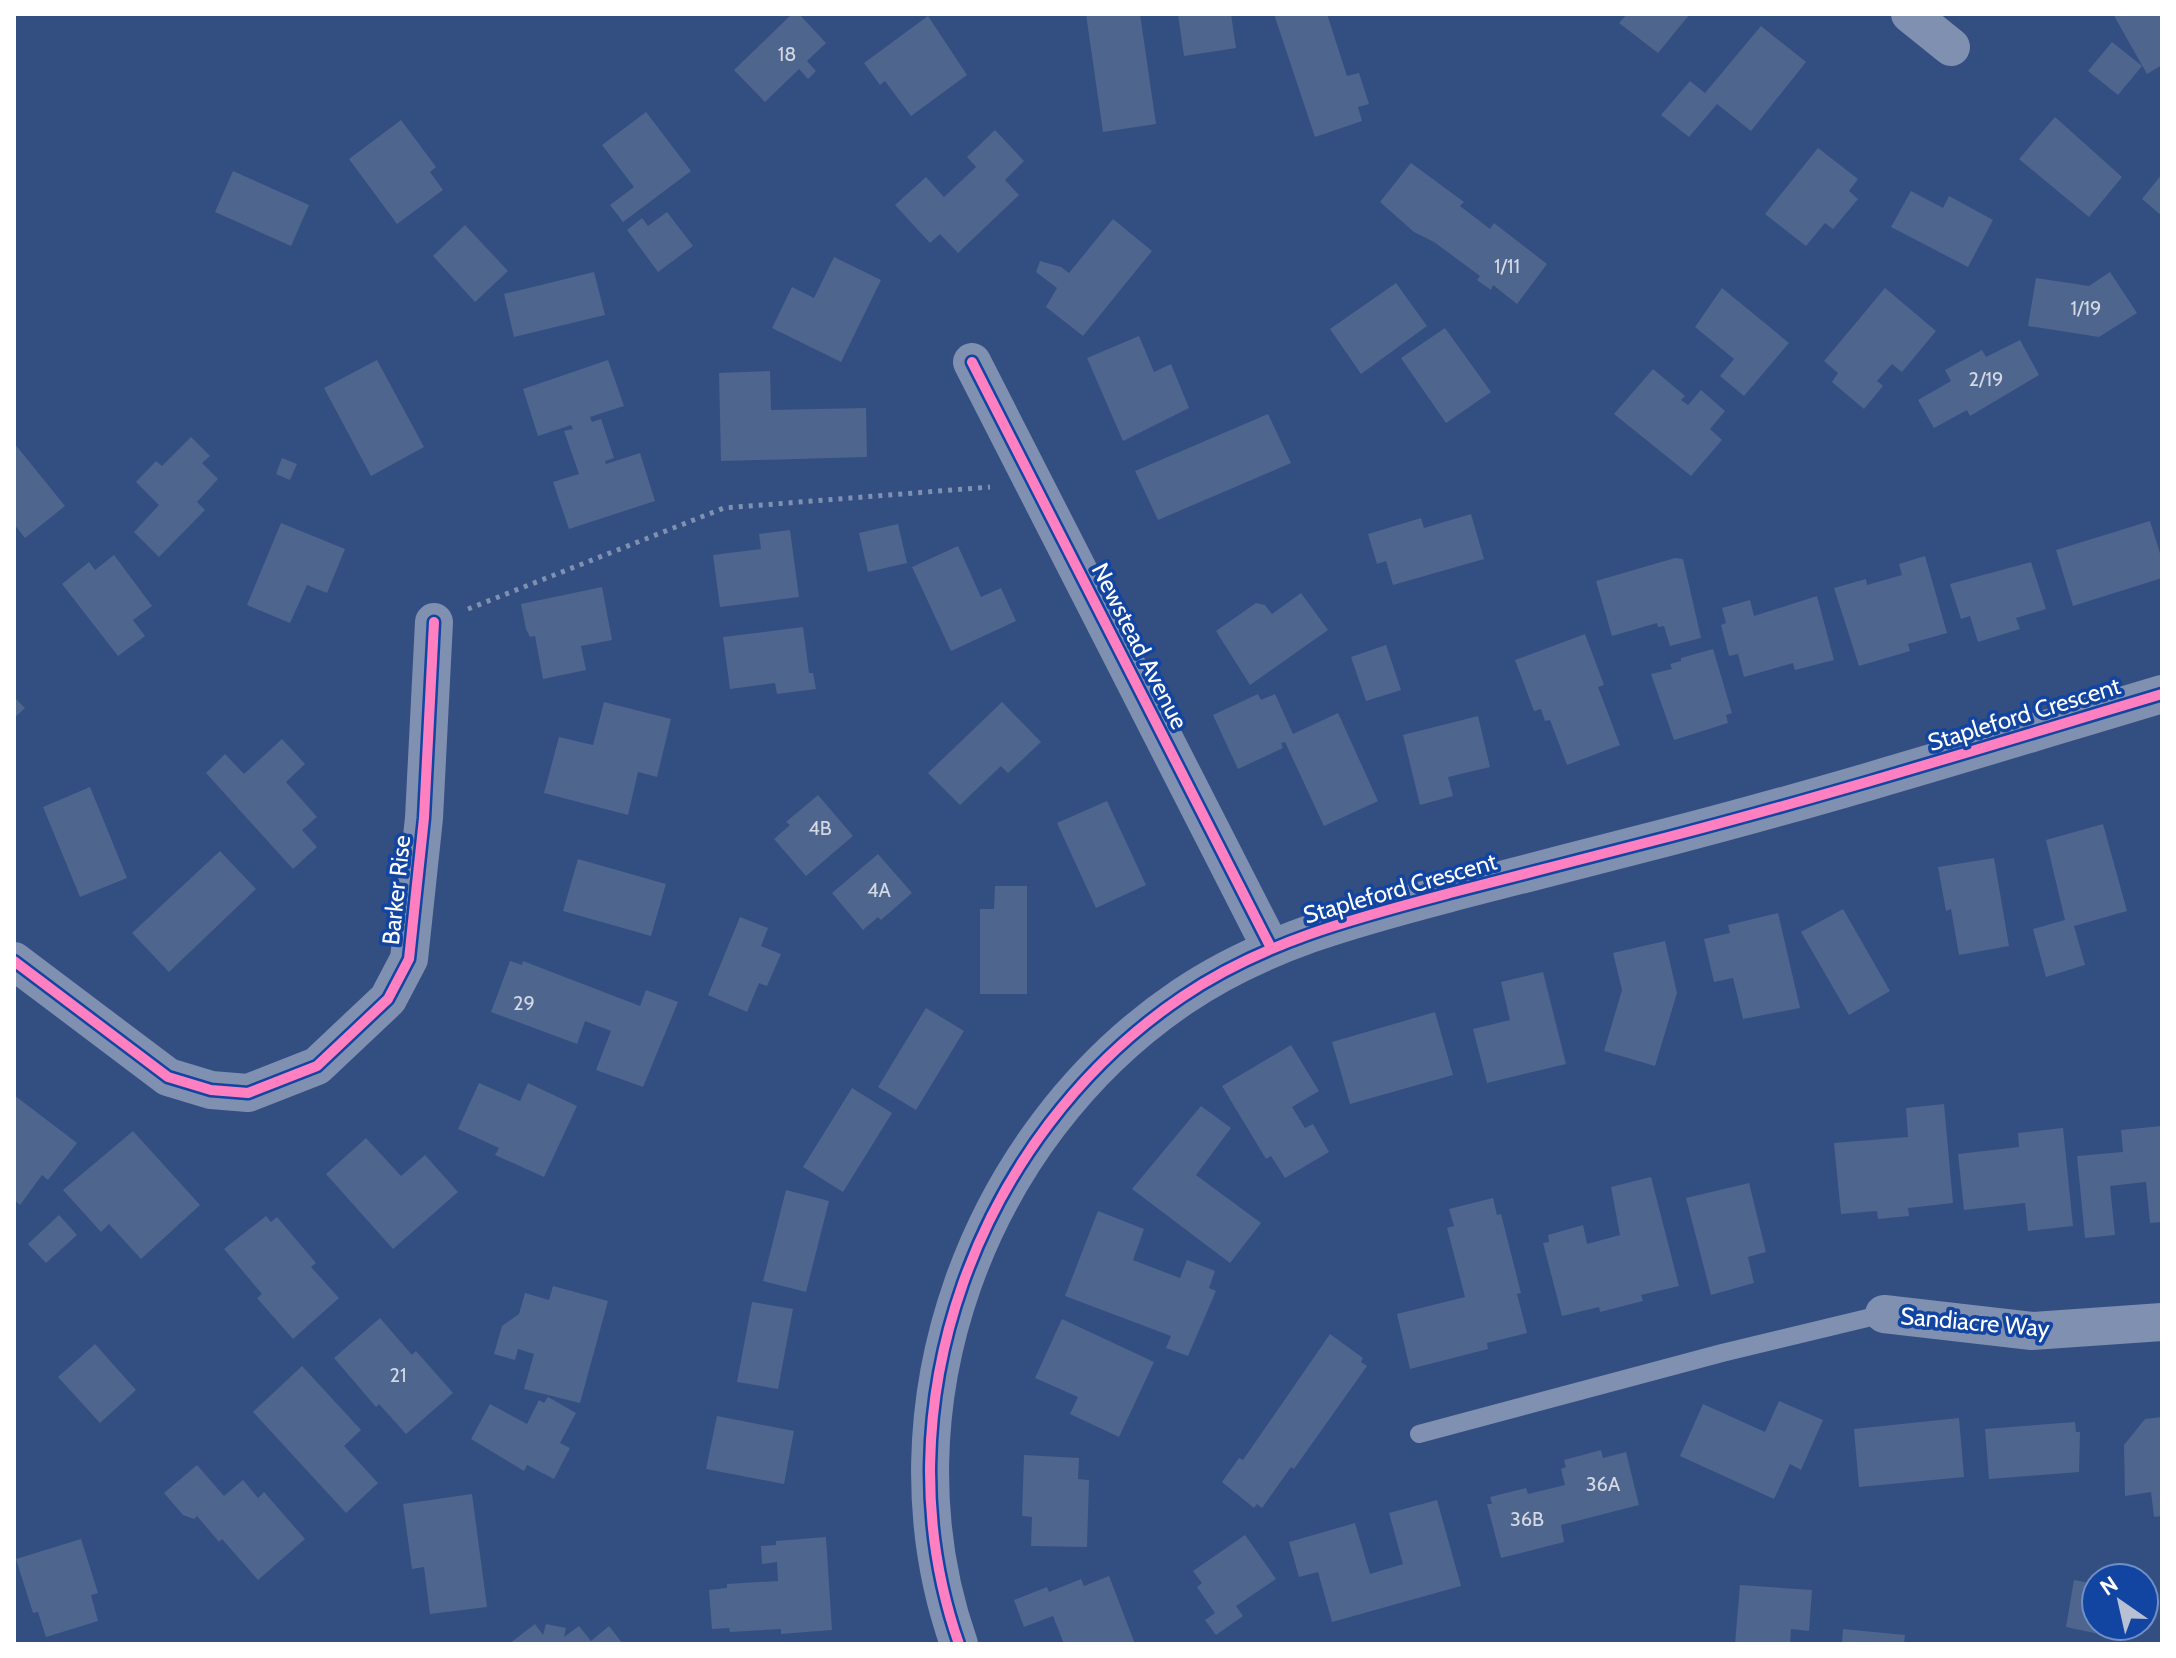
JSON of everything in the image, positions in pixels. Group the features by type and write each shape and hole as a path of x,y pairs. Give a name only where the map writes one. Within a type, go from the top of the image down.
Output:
{"street":[{"path":"1910,14 1951,47"},
{"name":"Newstead Avenue","path":"972,362 1271,948"},
{"name":"Barker Rise","path":"14,961 168,1077 211,1090 248,1093 317,1066 388,999 409,959 424,818 434,622"},
{"name":"Stapleford Crescent","path":"959,1644 947,1610 934,1547 929,1471 935,1388 954,1306 980,1237 1017,1168 1060,1107 1115,1047 1184,995 1271,948 1341,921 1779,808 2162,694"},
{"name":"Sandiacre Way","path":"1884,1314 2032,1331 2162,1322"}],"lane":[{"path":"1419,1434 1722,1353 1884,1314"}],"path":[{"path":"434,622 724,508 1035,483"}],"building":[{"path":"792,14 799,14 826,43 807,61 816,71 808,79 799,69 765,102 734,70"},
{"path":"1086,14 1140,14 1156,124 1103,132"},
{"path":"1178,14 1231,14 1236,48 1184,56"},
{"path":"1274,14 1327,14 1347,76 1359,73 1369,104 1358,107 1362,121 1315,137"},
{"path":"1627,14 1690,14 1658,53 1619,23"},
{"path":"2113,14 2162,14 2162,65 2147,74"},
{"path":"928,16 967,75 911,116 885,81 880,85 864,63"},
{"path":"1761,26 1806,62 1751,131 1717,104 1689,137 1661,115 1690,81 1705,93"},
{"path":"2112,42 2142,66 2118,95 2088,71"},
{"path":"646,112 691,171 623,222 610,205 634,187 602,145"},
{"path":"2055,117 2122,177 2089,217 2019,159"},
{"path":"401,120 436,167 430,172 443,190 397,224 349,159"},
{"path":"995,130 1024,161 1005,180 1019,195 958,253 940,234 930,243 895,205 926,177 944,197 976,167 967,157"},
{"path":"1818,148 1858,179 1849,191 1858,199 1833,229 1825,223 1806,246 1765,214"},
{"path":"1411,163 1464,202 1460,206 1490,229 1494,223 1547,264 1517,304 1493,285 1491,290 1477,280 1480,276 1434,242 1414,232 1380,202"},
{"path":"233,171 309,205 291,246 215,212"},
{"path":"2162,174 2162,216 2142,199"},
{"path":"1911,191 1943,208 1949,196 1993,220 1968,267 1891,227"},
{"path":"667,212 693,246 658,272 627,230 642,218 648,226"},
{"path":"1113,219 1152,251 1083,336 1046,307 1057,288 1036,272 1040,261 1061,267 1069,273"},
{"path":"465,225 508,271 475,302 433,256"},
{"path":"834,257 881,280 841,362 772,328 792,287 814,298"},
{"path":"594,272 605,315 514,337 504,294"},
{"path":"2110,272 2137,313 2099,337 2028,326 2036,278 2089,286"},
{"path":"1396,283 1427,326 1361,374 1330,329"},
{"path":"1722,288 1789,343 1744,396 1720,376 1734,359 1695,327"},
{"path":"1885,288 1936,331 1902,372 1892,364 1877,381 1883,386 1864,409 1832,382 1838,373 1824,361"},
{"path":"1445,328 1491,392 1446,423 1401,358"},
{"path":"1139,336 1154,372 1171,364 1189,408 1123,441 1087,358"},
{"path":"2020,340 2039,375 1970,416 1967,410 1934,428 1918,400 1951,381 1945,370 1982,350 1986,357"},
{"path":"377,360 424,447 371,476 324,388"},
{"path":"608,360 624,406 590,417 592,422 601,419 614,458 605,461 606,464 640,453 655,501 569,529 553,482 579,474 564,431 573,429 571,425 538,436 523,389"},
{"path":"1653,369 1685,396 1681,400 1688,405 1701,390 1725,411 1710,429 1722,440 1691,476 1614,414"},
{"path":"770,371 771,410 866,408 867,457 721,461 719,373"},
{"path":"1268,414 1291,463 1158,520 1135,471"},
{"path":"191,437 210,456 202,463 218,479 197,502 205,510 159,557 134,532 159,505 136,482 156,461 162,466"},
{"path":"14,443 65,506 25,538 14,524"},
{"path":"282,458 297,464 290,480 276,474"},
{"path":"1471,514 1484,559 1393,585 1386,561 1377,564 1368,534 1421,518 1424,528"},
{"path":"2150,521 2162,560 2162,578 2073,606 2056,550"},
{"path":"281,523 345,549 327,593 307,585 290,623 247,605"},
{"path":"898,524 907,563 868,572 859,533"},
{"path":"790,530 799,597 720,607 713,555 761,549 759,534"},
{"path":"958,546 981,597 1001,588 1016,621 951,651 912,567"},
{"path":"114,555 152,606 133,620 145,636 118,656 62,584 89,562 95,570"},
{"path":"1925,556 1947,633 1908,644 1910,651 1859,666 1834,588 1866,579 1867,585 1902,575 1899,564"},
{"path":"1675,558 1683,559 1701,638 1670,646 1664,626 1658,627 1657,623 1612,636 1596,581"},
{"path":"2031,562 2046,609 2016,618 2020,629 1978,642 1970,616 1961,619 1950,584"},
{"path":"602,587 612,640 581,646 586,670 543,679 535,636 530,637 526,629 521,604"},
{"path":"1301,593 1328,630 1250,685 1216,631 1256,603 1265,605 1272,614"},
{"path":"1817,596 1834,660 1795,670 1793,663 1744,677 1738,654 1729,656 1721,625 1726,623 1722,608 1750,600 1754,616"},
{"path":"803,627 809,673 813,673 816,689 777,694 775,683 730,689 723,637"},
{"path":"1585,634 1604,685 1598,687 1620,745 1567,765 1550,720 1545,721 1541,709 1534,711 1515,660"},
{"path":"1386,645 1401,690 1366,701 1351,657"},
{"path":"1713,649 1732,713 1726,715 1728,723 1674,740 1651,674 1672,669 1670,664 1681,661 1681,658"},
{"path":"1258,694 1261,700 1275,694 1293,734 1338,713 1378,801 1324,826 1285,742 1281,743 1283,748 1238,769 1213,715"},
{"path":"14,697 25,708 14,718"},
{"path":"604,702 671,719 657,777 638,772 628,815 544,793 559,737 593,745"},
{"path":"1002,702 1041,742 1008,773 1001,766 960,805 928,773"},
{"path":"1478,716 1490,767 1448,777 1453,796 1420,805 1403,735"},
{"path":"282,739 305,764 286,782 317,817 302,830 317,847 293,869 206,773 225,754 244,774"},
{"path":"90,787 127,878 80,897 43,807"},
{"path":"818,795 853,836 806,876 774,839 790,825 786,822"},
{"path":"1107,801 1146,885 1096,908 1057,823"},
{"path":"2103,824 2127,911 2074,926 2085,965 2046,977 2033,929 2065,920 2046,840"},
{"path":"220,851 256,889 169,972 132,933"},
{"path":"878,854 912,893 881,920 878,917 863,930 832,893"},
{"path":"1994,858 2009,946 1959,955 1951,909 1946,911 1938,867"},
{"path":"578,859 666,884 651,936 563,911"},
{"path":"995,886 1027,886 1027,994 980,994 980,909 994,909"},
{"path":"1843,909 1890,991 1849,1015 1801,932"},
{"path":"1778,913 1800,1008 1743,1019 1733,978 1714,982 1704,939 1730,933 1728,925"},
{"path":"740,917 768,928 761,946 781,954 767,986 759,983 747,1012 708,995"},
{"path":"1665,941 1677,993 1655,1066 1604,1051 1622,990 1613,953"},
{"path":"510,961 522,965 523,961 640,1006 646,990 678,1002 643,1087 596,1070 611,1031 585,1021 577,1044 491,1012"},
{"path":"1543,972 1566,1064 1487,1083 1473,1029 1510,1020 1501,982"},
{"path":"926,1008 964,1031 916,1110 878,1087"},
{"path":"1435,1012 1453,1075 1350,1104 1332,1042"},
{"path":"1291,1045 1319,1091 1292,1107 1305,1128 1313,1124 1329,1152 1285,1178 1271,1156 1266,1159 1222,1086"},
{"path":"479,1083 520,1101 528,1083 577,1106 544,1177 495,1155 499,1148 458,1129"},
{"path":"852,1088 892,1113 843,1192 803,1167"},
{"path":"14,1095 77,1143 48,1180 42,1175 20,1205 14,1200"},
{"path":"1944,1104 1953,1203 1908,1208 1909,1216 1878,1219 1877,1211 1841,1214 1834,1143 1908,1137 1906,1108"},
{"path":"1201,1106 1231,1128 1196,1175 1261,1223 1230,1263 1132,1189"},
{"path":"2162,1126 2162,1222 2150,1223 2146,1182 2110,1186 2115,1235 2085,1238 2077,1156 2123,1152 2121,1130"},
{"path":"2063,1128 2073,1226 2028,1231 2025,1203 1964,1210 1958,1154 2019,1147 2018,1133"},
{"path":"133,1131 200,1205 141,1259 109,1224 101,1232 63,1190"},
{"path":"366,1138 401,1176 425,1155 458,1192 393,1249 326,1174"},
{"path":"1651,1177 1679,1286 1641,1295 1643,1301 1600,1312 1599,1307 1562,1316 1543,1243 1549,1242 1548,1235 1583,1225 1587,1244 1620,1235 1611,1187"},
{"path":"1749,1183 1766,1252 1748,1257 1754,1283 1711,1295 1686,1198"},
{"path":"786,1190 829,1201 806,1292 763,1281"},
{"path":"1493,1198 1497,1215 1501,1214 1521,1293 1517,1294 1527,1333 1487,1343 1488,1349 1410,1369 1397,1314 1465,1297 1447,1228 1454,1226 1449,1209"},
{"path":"1098,1211 1144,1229 1133,1260 1180,1278 1187,1260 1215,1271 1209,1288 1216,1291 1188,1356 1166,1348 1171,1336 1065,1296"},
{"path":"59,1215 77,1235 46,1263 28,1244"},
{"path":"266,1216 271,1222 277,1217 316,1263 311,1267 339,1298 293,1339 257,1298 262,1294 224,1249"},
{"path":"553,1286 608,1301 580,1403 524,1389 534,1354 518,1349 515,1360 494,1354 502,1326 519,1314 525,1293 549,1300"},
{"path":"752,1302 793,1309 778,1389 737,1382"},
{"path":"380,1318 412,1355 416,1351 453,1393 406,1434 379,1404 376,1407 334,1358"},
{"path":"1062,1319 1154,1362 1119,1437 1070,1414 1078,1397 1035,1378"},
{"path":"1330,1334 1363,1358 1361,1362 1367,1366 1294,1469 1291,1467 1262,1508 1257,1504 1254,1508 1222,1482 1239,1458 1243,1460"},
{"path":"95,1344 136,1390 100,1423 58,1377"},
{"path":"302,1366 361,1430 344,1446 378,1483 346,1513 253,1412"},
{"path":"548,1397 576,1413 560,1443 570,1448 554,1479 527,1465 524,1471 471,1439 490,1404 527,1424 539,1400 544,1403"},
{"path":"1779,1401 1823,1420 1801,1470 1790,1464 1774,1499 1680,1456 1703,1404 1765,1432"},
{"path":"717,1416 794,1431 784,1484 706,1469"},
{"path":"2162,1417 2162,1516 2154,1517 2151,1492 2125,1496 2124,1445 2145,1419"},
{"path":"1959,1418 1964,1477 1859,1487 1854,1429"},
{"path":"2075,1422 2076,1432 2080,1432 2079,1472 1989,1479 1985,1429"},
{"path":"1601,1450 1603,1458 1626,1452 1639,1505 1561,1525 1564,1542 1501,1558 1487,1504 1492,1504 1490,1497 1526,1488 1528,1494 1565,1485 1561,1469 1566,1467 1564,1460"},
{"path":"1024,1455 1079,1458 1078,1479 1089,1480 1087,1547 1031,1546 1032,1517 1022,1516"},
{"path":"197,1465 224,1496 243,1480 258,1498 264,1492 305,1539 258,1580 222,1539 219,1542 197,1516 194,1519 183,1515 164,1493"},
{"path":"472,1494 487,1607 430,1614 424,1567 412,1569 403,1504"},
{"path":"1437,1500 1461,1586 1332,1622 1318,1572 1299,1577 1289,1542 1355,1523 1370,1574 1403,1564 1389,1513"},
{"path":"1245,1535 1276,1579 1236,1606 1243,1616 1216,1635 1205,1620 1215,1613 1197,1587 1202,1583 1193,1571"},
{"path":"826,1537 832,1630 781,1634 781,1629 730,1632 729,1628 712,1629 709,1590 727,1588 727,1584 778,1581 777,1562 762,1564 761,1546 776,1545 776,1541"},
{"path":"81,1539 98,1593 91,1595 98,1621 46,1637 38,1612 33,1613 16,1559"},
{"path":"1109,1576 1135,1644 1064,1644 1053,1616 1024,1627 1014,1600 1047,1587 1049,1592 1081,1579 1084,1586"},
{"path":"2074,1580 2080,1581 2080,1630 2066,1627"},
{"path":"1740,1585 1812,1590 1809,1631 1791,1629 1790,1644 1735,1644"},
{"path":"535,1624 543,1635 546,1624 566,1628 564,1637 579,1626 591,1641 609,1626 623,1644 509,1644"},
{"path":"1843,1629 1905,1635 1904,1644 1842,1644"}],"cycle path":[{"path":"972,362 1271,948"},
{"path":"14,961 168,1077 211,1090 248,1093 317,1066 388,999 409,959 424,818 434,622"},
{"path":"959,1644 936,1554 930,1463 939,1372 963,1284 1000,1200 1049,1123 1110,1055 1182,997 1246,960 1348,921 1792,803 2162,694"}]}
